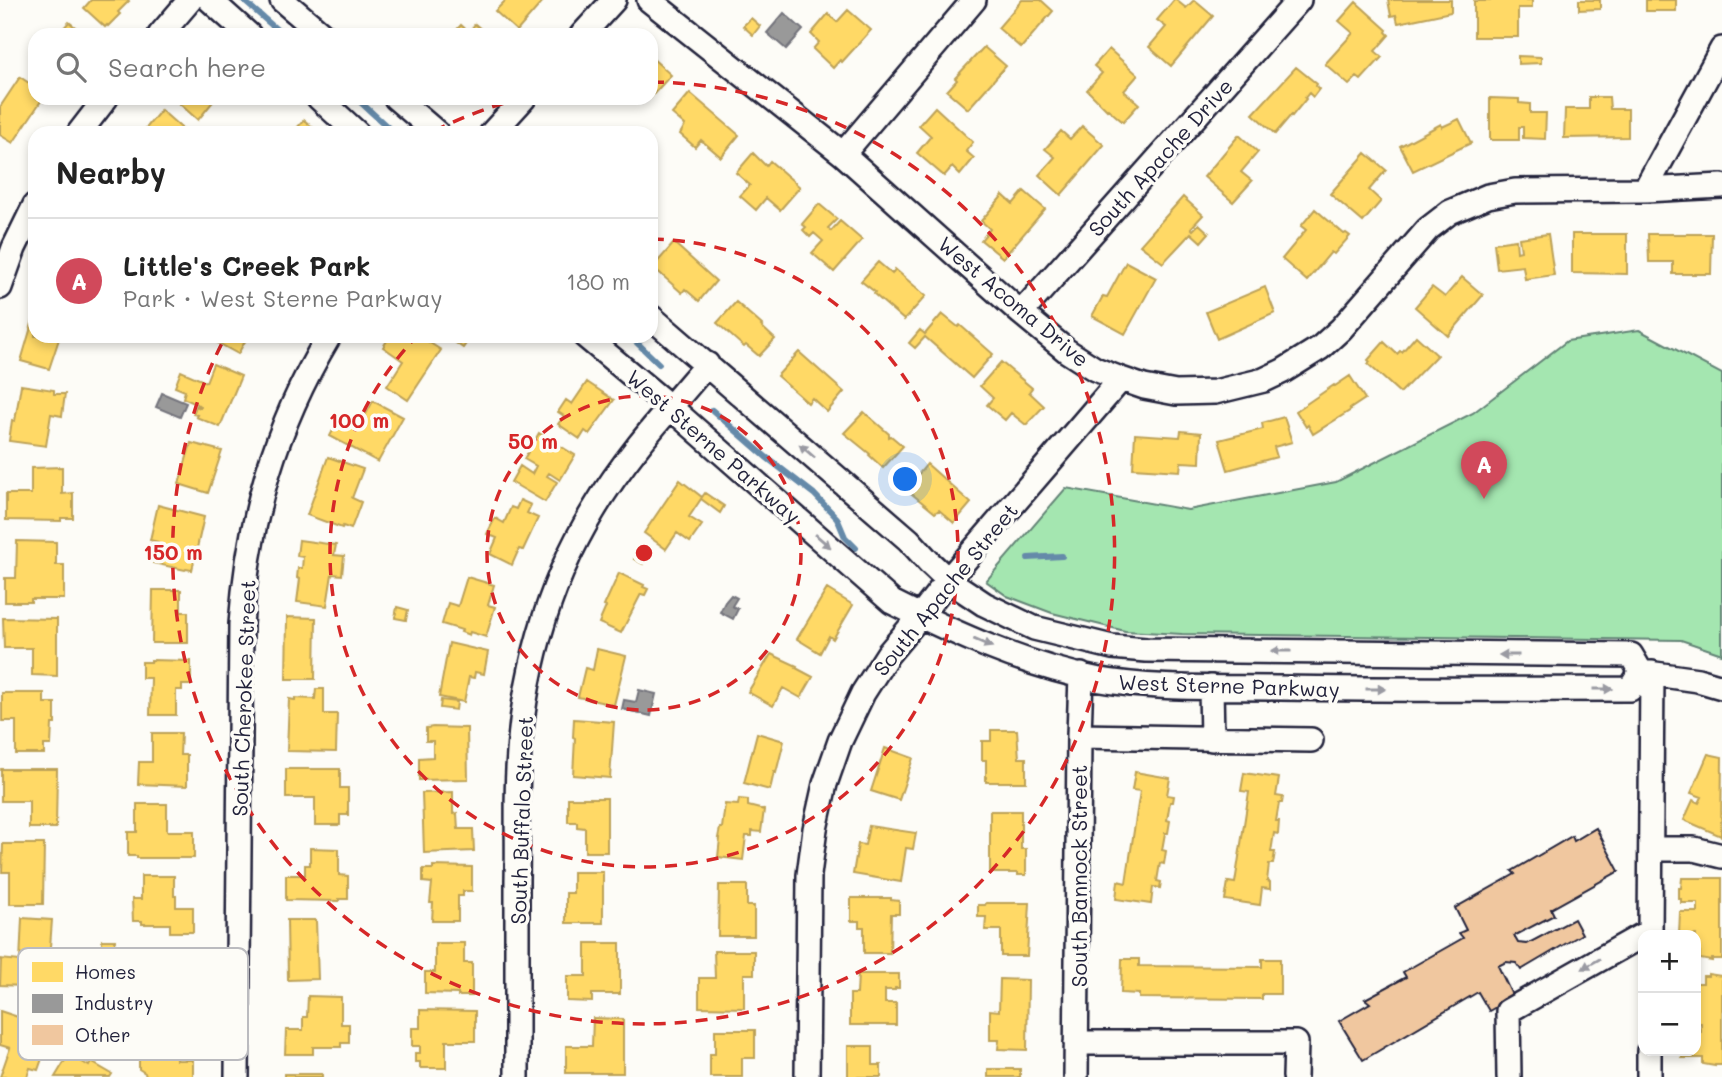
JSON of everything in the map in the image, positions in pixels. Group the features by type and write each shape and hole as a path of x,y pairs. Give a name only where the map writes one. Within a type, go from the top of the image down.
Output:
{"street":[{"path":"166,28 190,0"},
{"path":"210,0 241,28"},
{"path":"282,0 315,28"},
{"path":"588,28 614,0"},
{"name":"West Acoma Drive","path":"649,0 843,155 1067,351 1095,369 1144,387 1176,393 1215,392 1264,380 1320,348 1341,329 1427,229 1451,212 1488,196 1515,191 1645,190 1722,186"},
{"path":"843,155 974,0"},
{"name":"South Apache Drive","path":"1021,313 1298,0"},
{"path":"1645,190 1722,49"},
{"path":"84,126 101,105"},
{"path":"326,105 349,126"},
{"path":"404,105 429,126"},
{"path":"498,126 518,105"},
{"path":"0,287 28,219"},
{"name":"West Sterne Parkway","path":"658,323 909,540 948,580 984,604 1034,628 1122,649 1631,655 1646,673 1698,680 1722,687"},
{"name":"South Cherokee Street","path":"238,948 241,624 244,582 255,519 272,458 291,409 325,343"},
{"name":"West Sterne Parkway","path":"593,343 892,602 1024,661 1088,677 1156,685 1211,687 1630,689 1646,673"},
{"name":"South Buffalo Street","path":"517,1077 518,769 523,711 534,654 552,598 592,512 624,463 707,364"},
{"name":"South Apache Street","path":"807,1077 809,875 825,784 840,741 863,693 888,654 1121,379"},
{"name":"South Bannock Street","path":"1076,1077 1079,736 1088,677 1100,644"},
{"path":"1332,652 1332,689"},
{"path":"1646,673 1651,849 1650,930"},
{"path":"1211,687 1212,739"},
{"path":"1079,736 1311,740"},
{"path":"1651,849 1694,849 1722,856"},
{"path":"1509,1077 1508,1012 1638,940"},
{"path":"1076,1042 1296,1043 1296,1077"},
{"path":"1649,1056 1649,1077"}],"green space":[{"path":"1639,330 1722,374 1722,654 1681,640 1125,631 1052,613 1007,596 986,581 1066,488 1188,510 1336,482 1473,413 1567,341"}],"building: Homes":[{"path":"91,0 129,1 118,12 120,14 105,27 84,8"},
{"path":"506,0 544,0 520,28 514,28 495,11"},
{"path":"1022,0 1041,0 1053,11 1021,48 998,28"},
{"path":"1174,0 1186,8 1194,0 1213,16 1171,66 1149,47 1166,27 1157,20"},
{"path":"1388,0 1451,0 1451,12 1398,23 1396,15 1391,16"},
{"path":"1532,0 1532,8 1518,8 1518,37 1474,37 1474,1"},
{"path":"1579,0 1600,0 1600,9 1579,10"},
{"path":"1646,0 1676,0 1676,11 1646,11"},
{"path":"1356,2 1387,30 1389,35 1375,51 1382,57 1361,80 1357,77 1349,85 1325,64 1353,33 1339,21"},
{"path":"848,10 871,30 842,62 840,60 833,68 813,49 819,42 811,34 828,14 837,22"},
{"path":"751,18 760,26 753,35 743,26"},
{"path":"69,22 76,28 63,28"},
{"path":"984,47 1006,66 968,109 947,91 957,80 955,78"},
{"path":"1109,49 1138,75 1124,91 1139,104 1123,122 1087,90 1102,73 1094,66"},
{"path":"1518,56 1541,57 1541,63 1518,64"},
{"path":"658,63 671,75 658,89"},
{"path":"1296,67 1317,84 1319,89 1313,97 1309,93 1275,134 1253,114"},
{"path":"20,77 28,82 28,105 38,105 13,143 0,135 0,107"},
{"path":"690,93 739,135 721,157 701,140 695,147 680,134 685,125 672,114"},
{"path":"1589,97 1609,97 1610,109 1628,109 1628,137 1564,138 1565,109 1589,109"},
{"path":"1490,98 1519,99 1519,103 1530,104 1530,113 1546,113 1545,139 1523,138 1523,127 1519,127 1519,140 1490,140"},
{"path":"181,105 210,105 198,120"},
{"path":"935,107 973,142 966,151 974,158 960,175 952,167 944,176 917,153 931,136 919,125"},
{"path":"161,110 179,126 148,126"},
{"path":"1459,119 1471,143 1413,171 1400,146 1441,124 1442,127"},
{"path":"304,120 311,126 299,126"},
{"path":"1082,126 1104,145 1061,195 1039,175 1055,157 1045,149 1061,131 1070,139"},
{"path":"1239,135 1258,152 1241,172 1252,181 1233,202 1204,177"},
{"path":"753,153 766,166 770,161 800,187 780,210 766,198 756,210 740,196 750,185 736,173"},
{"path":"1366,153 1386,170 1369,190 1381,201 1363,222 1330,194"},
{"path":"1024,191 1045,209 1003,258 981,240 990,229 981,221 1003,195 1013,204"},
{"path":"1183,197 1203,215 1191,228 1193,230 1199,224 1209,233 1201,242 1191,233 1163,263 1140,245"},
{"path":"819,204 837,219 828,228 831,231 840,221 862,240 834,272 812,253 823,241 814,233 810,237 803,230 806,227 802,224"},
{"path":"1315,209 1350,236 1334,254 1331,252 1307,281 1282,259 1306,230 1301,226"},
{"path":"1548,234 1554,275 1525,279 1523,266 1497,269 1494,243 1516,240 1517,252 1521,251 1519,238"},
{"path":"1572,234 1627,234 1627,274 1572,273"},
{"path":"1648,234 1712,234 1711,274 1673,274 1673,262 1649,262"},
{"path":"674,243 716,281 699,301 685,289 682,293 658,271 658,261"},
{"path":"878,262 892,274 895,269 926,296 904,320 861,281"},
{"path":"1126,262 1156,278 1125,334 1092,316 1103,296 1107,297"},
{"path":"1462,277 1483,295 1448,336 1415,307 1432,287 1445,297"},
{"path":"1265,287 1275,313 1217,339 1206,312"},
{"path":"736,302 775,339 759,356 746,345 744,347 717,323"},
{"path":"942,314 958,327 960,325 993,354 972,378 925,337 915,348 909,343 920,330 925,334"},
{"path":"1416,336 1437,355 1400,393 1368,364 1368,360 1384,342 1397,354"},
{"path":"28,337 28,343 58,343 49,369 21,361"},
{"path":"218,343 244,343 238,354"},
{"path":"386,343 430,343 441,350 408,400 387,386 403,361 383,347"},
{"path":"799,352 844,392 827,412 812,398 808,403 777,376"},
{"path":"1001,362 1032,388 1029,392 1044,406 1026,425 1011,413 1005,420 987,405 993,398 980,386"},
{"path":"213,364 241,376 220,427 196,417 197,415 193,414 196,406 201,406 183,398 185,391 175,387 181,371 206,382"},
{"path":"1350,376 1365,399 1313,434 1296,411"},
{"path":"587,382 614,400 589,434 585,431 580,439 558,424 564,416 558,412 566,400 572,404"},
{"path":"21,385 54,390 54,394 65,394 62,416 51,414 46,446 9,441"},
{"path":"373,401 403,417 378,462 330,436 341,415 360,425"},
{"path":"864,412 889,434 889,437 903,446 883,468 844,433"},
{"path":"1284,417 1292,442 1274,447 1277,457 1228,470 1219,440 1263,429 1262,423"},
{"path":"1181,431 1201,433 1200,463 1181,462 1180,471 1133,468 1135,434 1180,437"},
{"path":"539,433 575,455 560,480 549,473 547,476 557,482 545,502 511,482 520,466 532,474 536,466 524,459"},
{"path":"191,443 222,451 208,493 179,484"},
{"path":"328,457 363,469 352,498 361,502 351,529 307,515"},
{"path":"927,464 971,503 954,523 939,510 935,513 906,489"},
{"path":"62,467 62,494 73,493 73,518 61,518 61,521 6,520 6,494 31,494 31,468"},
{"path":"680,480 702,497 705,493 724,506 720,513 701,499 689,517 702,525 690,542 677,533 666,549 644,533"},
{"path":"520,500 531,505 527,513 538,518 523,550 519,549 512,565 490,554 497,538 487,534 495,518 504,523 511,507 516,509"},
{"path":"158,505 204,517 192,570 153,563 154,558 147,557 150,544 157,546 158,542 150,540"},
{"path":"299,540 336,545 334,555 344,556 342,575 332,574 327,606 297,602 300,579 297,578 298,568 302,568 303,557 297,556"},
{"path":"17,541 56,542 56,565 64,565 64,599 5,602 5,578 16,578"},
{"path":"640,548 649,553 643,564 634,559"},
{"path":"619,573 648,589 645,595 641,594 621,633 599,623"},
{"path":"467,577 494,585 488,605 495,607 486,637 470,632 469,635 442,624 448,603 458,606"},
{"path":"827,589 853,605 833,639 829,636 820,653 797,639"},
{"path":"153,590 181,590 181,612 188,612 188,643 152,643"},
{"path":"397,607 408,610 406,620 395,618"},
{"path":"287,617 316,618 315,679 286,679"},
{"path":"3,618 57,619 57,676 32,675 32,648 4,648"},
{"path":"449,643 488,652 484,674 475,672 474,678 469,677 464,702 439,697"},
{"path":"597,649 626,656 614,705 578,697 585,668 593,670"},
{"path":"771,654 813,677 801,698 783,688 773,706 748,692"},
{"path":"191,661 191,685 182,685 182,690 176,690 176,715 150,715 151,678 142,678 142,662"},
{"path":"316,689 324,689 324,714 337,714 336,752 287,751 289,699 315,699"},
{"path":"2,693 44,693 44,703 55,703 51,745 44,745 44,754 16,754 16,721 2,721"},
{"path":"441,700 457,702 456,710 440,708"},
{"path":"574,719 614,722 610,778 573,775"},
{"path":"426,728 467,728 468,779 419,780 419,758 433,757 433,741 426,741"},
{"path":"991,730 1017,730 1019,758 1026,758 1026,782 986,782 986,760 982,760 982,741 991,741"},
{"path":"152,733 181,733 180,755 187,755 187,786 138,784 139,762 152,762"},
{"path":"757,733 784,741 770,790 744,783"},
{"path":"885,748 913,758 899,800 871,791"},
{"path":"1708,754 1722,757 1721,836 1684,820 1693,800 1699,803 1702,797 1691,793"},
{"path":"1,769 57,769 56,828 29,828 29,801 1,801"},
{"path":"286,769 340,769 340,788 348,788 348,815 340,815 340,825 315,825 315,798 286,798"},
{"path":"1135,772 1170,778 1167,795 1174,796 1173,802 1170,802 1168,833 1165,833 1162,850 1166,851 1164,864 1160,863 1157,881 1161,882 1160,888 1153,887 1151,904 1116,899 1118,881 1126,883 1140,791 1132,790"},
{"path":"1244,773 1279,778 1276,796 1283,797 1282,803 1279,803 1276,821 1279,821 1278,834 1274,833 1271,852 1275,852 1273,864 1269,864 1267,881 1270,882 1270,889 1262,888 1260,905 1225,900 1228,882 1235,883 1249,792 1241,791"},
{"path":"453,792 453,814 457,813 458,829 473,829 474,851 424,853 422,793"},
{"path":"568,798 607,798 607,852 585,852 585,828 577,827 577,822 568,822"},
{"path":"739,799 748,800 748,806 764,810 761,832 752,831 752,836 746,836 743,860 718,857 718,838 725,804 738,805"},
{"path":"137,804 167,804 167,831 194,831 194,858 128,856 128,832 137,832"},
{"path":"990,811 1021,811 1021,849 1026,849 1026,875 990,873"},
{"path":"869,826 916,833 913,849 906,848 901,882 853,874 858,844 865,845"},
{"path":"3,844 44,844 43,904 10,904 10,872 2,872"},
{"path":"310,848 339,849 339,875 348,876 348,899 286,900 286,875 305,875 305,865 310,865"},
{"path":"433,866 472,867 472,891 463,891 463,896 458,896 458,921 432,921 432,883 423,882 423,869 433,869"},
{"path":"573,872 603,872 603,923 566,923 566,893 573,893"},
{"path":"141,876 174,876 176,907 193,907 193,932 170,932 170,924 142,924 142,921 133,921 132,899 141,899"},
{"path":"1682,878 1722,878 1722,959 1701,959 1701,930 1679,930 1680,912 1698,912 1698,903 1681,903"},
{"path":"719,885 747,885 747,906 754,906 754,936 718,936"},
{"path":"851,898 891,898 899,901 899,914 891,914 890,953 864,953 864,927 859,927 859,921 851,921"},
{"path":"1030,903 1027,956 1001,956 1001,930 985,930 986,917 978,917 978,905"},
{"path":"22,918 52,920 50,948 21,948"},
{"path":"287,920 316,920 318,979 288,980"},
{"path":"102,940 115,940 115,948 102,948"},
{"path":"435,943 464,943 464,963 472,963 472,996 425,993 425,972 435,972"},
{"path":"586,943 620,943 620,994 592,994 592,1002 567,1001 567,976 586,976"},
{"path":"136,946 165,946 165,948"},
{"path":"714,951 754,951 754,974 744,974 744,1008 699,1007 699,978 715,978"},
{"path":"1,959 18,961 18,986 0,985"},
{"path":"1122,959 1139,959 1139,966 1262,967 1262,959 1280,959 1280,994 1262,994 1262,999 1139,998 1139,994 1121,993"},
{"path":"858,974 899,974 899,988 885,990 885,1003 896,1003 896,1025 850,1025 850,994 857,994"},
{"path":"1703,976 1722,976 1722,1065 1715,1066 1703,1064 1703,1058 1682,1058 1701,1056 1701,983"},
{"path":"1000,979 1028,980 1027,1050 998,1049 999,1040 990,1040 990,1010 999,1011"},
{"path":"308,996 341,997 341,1024 349,1024 349,1043 341,1043 341,1047 313,1047 313,1054 285,1054 286,1030 303,1030"},
{"path":"420,1010 475,1011 475,1041 446,1041 446,1068 420,1068 420,1062 415,1062 415,1053 420,1053 420,1046 412,1046 412,1028 420,1028"},
{"path":"0,1011 18,1017 18,1060 42,1060 38,1070 30,1068 27,1077 0,1077 10,1048 0,1045"},
{"path":"593,1018 623,1019 623,1073 566,1073 566,1046 592,1046"},
{"path":"715,1030 755,1030 755,1058 742,1058 742,1077 710,1077 710,1054 715,1054"},
{"path":"848,1046 873,1046 873,1065 881,1065 881,1077 848,1077"},
{"path":"65,1060 79,1060 89,1066 91,1062 112,1074 110,1077 55,1077"},
{"path":"139,1060 193,1060 193,1077 146,1077 139,1069"},
{"path":"988,1069 1020,1069 1020,1077 988,1077"},
{"path":"284,1074 322,1074 322,1077 284,1077"}],"building: Industry":[{"path":"784,13 803,30 786,49 767,33"},
{"path":"162,393 186,403 180,417 156,407"},
{"path":"731,595 737,598 732,606 738,609 733,619 720,612"},
{"path":"639,690 656,694 651,716 622,709 624,700 636,702"}],"building: Other":[{"path":"1596,828 1619,871 1551,909 1554,915 1514,936 1518,943 1527,944 1574,919 1582,934 1521,970 1516,963 1506,962 1498,966 1513,997 1489,1011 1478,992 1363,1060 1339,1021 1370,1003 1365,999 1406,977 1403,972 1463,938 1459,933 1466,930 1455,908 1515,874 1512,871 1572,836 1574,841"}],"waterway":[{"path":"243,0 275,28"},
{"path":"364,105 386,126"},
{"path":"637,343 659,364"},
{"path":"712,410 814,494 837,518 845,537 856,548"},
{"path":"1028,558 1062,556"}],"place":[{"name":"Little's Creek Park","path":"1484,499"}]}
